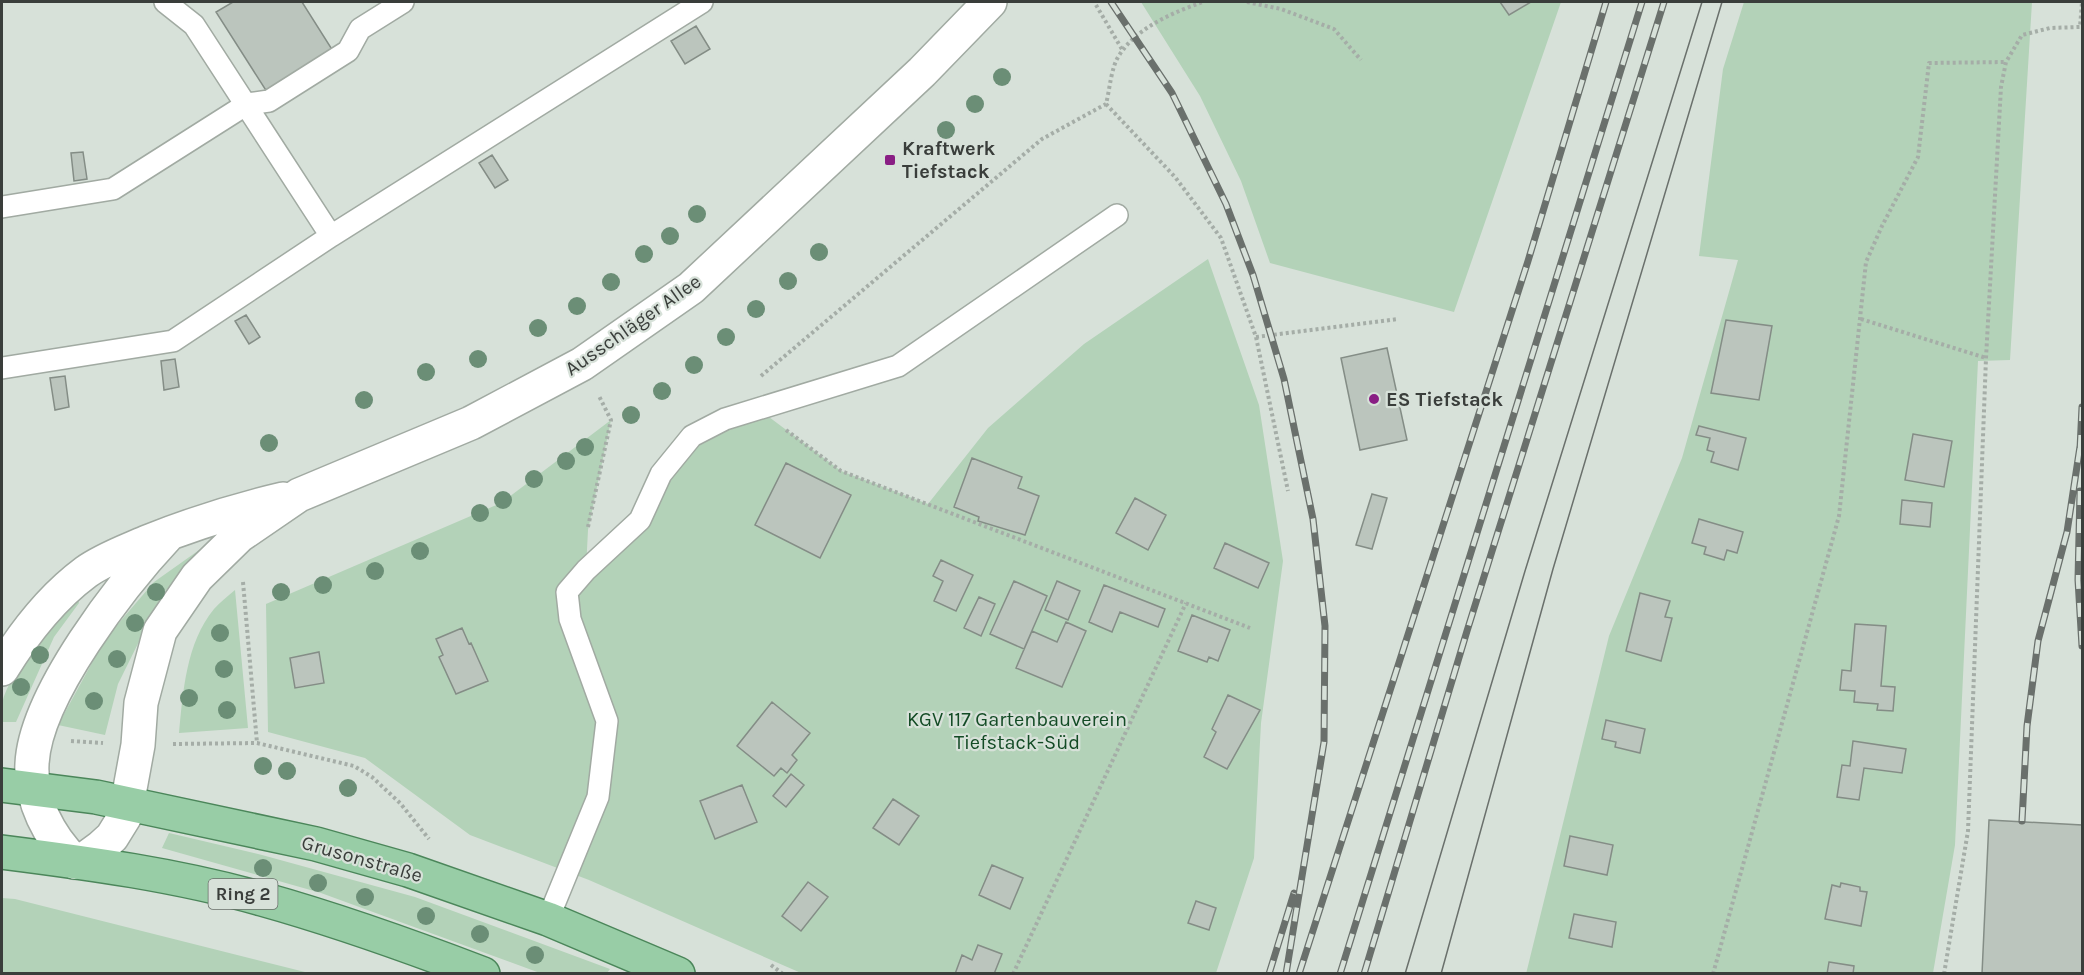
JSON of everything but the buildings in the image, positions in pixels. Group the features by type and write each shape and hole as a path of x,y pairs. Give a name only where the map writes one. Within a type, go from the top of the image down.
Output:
{"main road":[{"name":"Grusonstraße","path":"2,785 129,804 316,844 408,870 548,919 678,974"},
{"name":"Ring 2","path":"2,852 176,879 261,898 407,945 483,974"}],"street":[{"name":"Ausschläger Allee","path":"299,495 239,536 198,578 160,631 141,703 138,745 125,816 112,837 93,854 75,862 49,831 34,788 32,761 37,740 59,686 90,633 134,571 169,534 230,511 299,495 471,423 582,364 691,288 922,72 990,2"},
{"path":"2,669 15,646 47,607 87,572 118,554 169,534"}],"lane":[{"path":"165,2 194,25 331,236"},
{"path":"2,207 114,189 247,104 269,101 348,51 360,29 403,2"},
{"path":"2,368 173,341 331,236 702,2"},
{"path":"548,919 598,797 607,721 570,619 567,592 586,570 639,520 661,474 692,436 725,419 898,366 1117,215"}],"path":[{"path":"725,419 735,397 1042,139 1106,104 1119,55 1123,51 1170,13 1203,2"},
{"path":"1247,2 1281,9 1334,29 1360,60"},
{"path":"1944,974 1968,831 1986,358 2001,87 2006,62 2022,35 2050,28 2080,27 2082,2"},
{"path":"1096,5 1123,51"},
{"path":"1713,974 1839,516 1866,262 1918,157 1929,63 2006,62"},
{"path":"1106,104 1174,177 1221,238 1257,337 1288,492"},
{"path":"1861,319 1986,358"},
{"path":"1257,337 1398,320"},
{"path":"582,364 611,420 588,531 586,570"},
{"path":"757,408 841,471 1250,628"},
{"path":"239,536 257,743"},
{"path":"1013,974 1186,603"},
{"path":"37,740 138,745 257,743 354,766 372,777 400,803 437,848"},
{"path":"771,965 783,974"}],"green space":[{"path":"1141,2 1561,2 1454,312 1270,263 1241,181 1200,96"},
{"path":"1744,2 2032,2 2010,360 1978,361 1955,845 1933,973 1526,974 1609,636 1682,458 1738,260 1699,256 1723,69"},
{"name":"KGV 117 Gartenbauverein Tiefstack-Süd","path":"1208,259 1259,405 1283,561 1261,723 1254,858 1216,973 801,973 589,880 470,835 365,758 268,732 266,604 501,503 611,420 588,530 586,569 640,520 692,436 757,408 841,471 928,504 988,428 1084,344"},
{"path":"202,548 206,551 163,593 118,684 105,735 58,725 105,639 154,582"},
{"path":"235,590 248,728 179,733 187,668 197,637 214,609"},
{"path":"78,599 79,603 54,637 16,722 2,722 2,703 14,676 34,648"},
{"path":"169,833 262,855 415,897 610,969 607,973 540,973 321,893 162,848"},
{"path":"2,898 15,899 309,973 2,973"}],"tram line":[{"path":"1405,974 1525,571 1702,2"},
{"path":"1441,974 1553,569 1722,2"}],"railway":[{"path":"1111,2 1172,93 1226,204 1253,275 1284,379 1313,519 1325,626 1324,742 1286,974"},
{"path":"1299,974 1528,261 1606,2"},
{"path":"1340,974 1642,2"},
{"path":"1364,974 1467,631 1664,2"},
{"path":"2080,449 2082,407"},
{"path":"2022,821 2027,726 2038,641 2067,532 2081,440"},
{"path":"2080,491 2078,580 2082,646"},
{"path":"1269,974 1294,893"}],"place":[{"name":"Kraftwerk Tiefstack","path":"890,160"},
{"name":"ES Tiefstack","path":"1374,399"}]}
